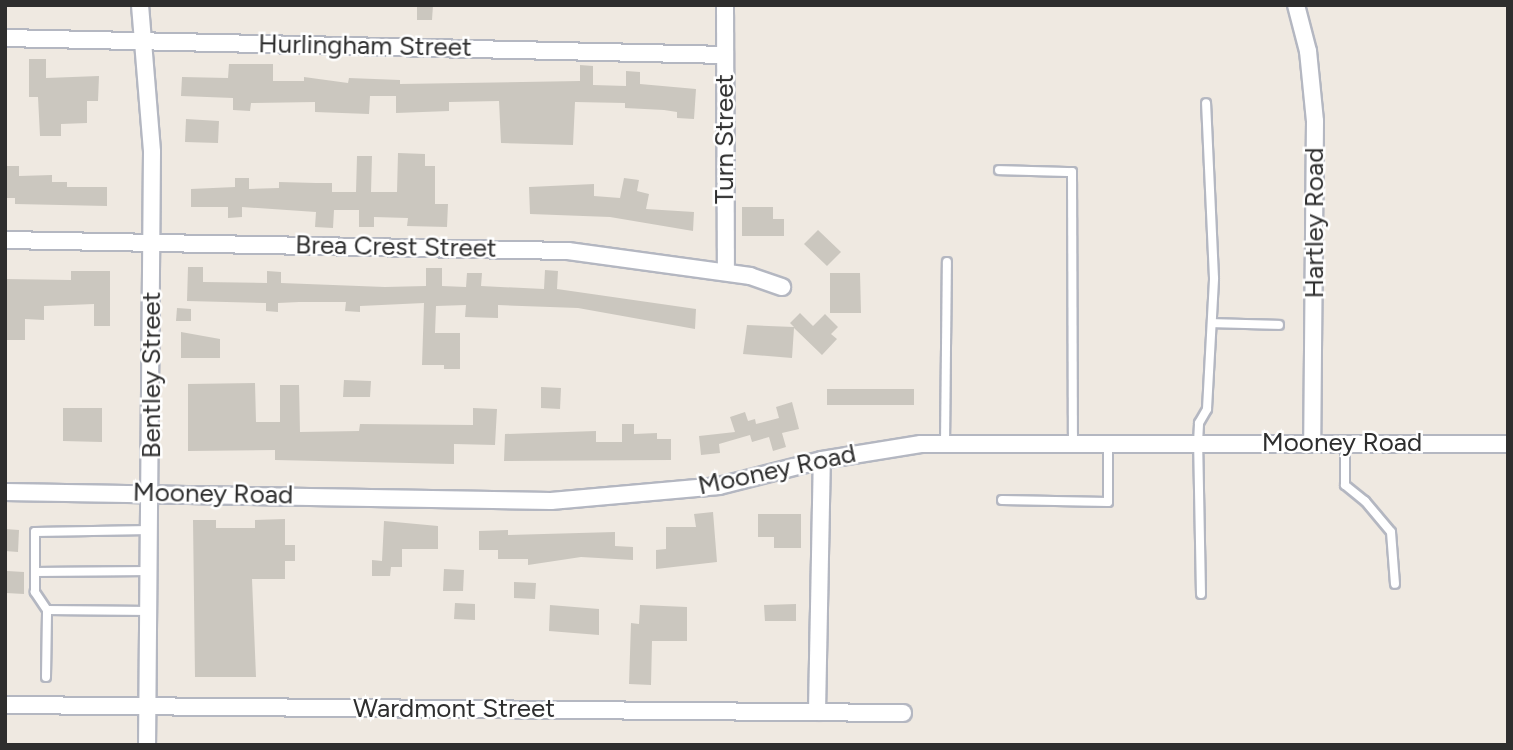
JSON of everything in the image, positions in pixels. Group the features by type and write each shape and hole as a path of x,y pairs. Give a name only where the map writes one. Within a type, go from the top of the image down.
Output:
{"street":[{"name":"Bentley Street","path":"141,5 153,243 148,745"},
{"name":"Turn Street","path":"725,5 726,272"},
{"name":"Hartley Road","path":"1296,5 1308,51 1315,121 1312,443"},
{"name":"Hurlingham Street","path":"5,38 725,54"},
{"name":"Brea Crest Street","path":"5,240 568,251 726,272 782,287"},
{"name":"Mooney Road","path":"5,492 551,501 719,486 876,448 1073,442 1508,444"},
{"path":"817,712 822,460"},
{"name":"Wardmont Street","path":"5,705 903,713"}],"lane":[{"path":"1201,593 1199,423 1207,409 1212,323 1206,103"},
{"path":"999,170 1072,172 1073,442"},
{"path":"945,444 947,262"},
{"path":"1212,323 1279,325"},
{"path":"1002,500 1108,502 1108,442"},
{"path":"1345,443 1345,485 1366,501 1391,532 1395,584"},
{"path":"150,530 35,532 38,601 47,610 150,611"},
{"path":"35,572 150,571"},
{"path":"46,677 47,610"}],"building":[{"path":"417,5 433,5 432,20 417,20"},
{"path":"29,59 46,59 46,78 99,76 98,101 87,101 87,123 61,124 61,136 40,136 38,97 29,97"},
{"path":"229,64 273,64 273,81 304,81 304,77 348,83 349,78 400,80 400,84 580,81 580,65 593,66 593,85 626,86 626,71 640,72 640,84 696,89 694,119 677,118 677,112 625,108 625,103 575,102 573,145 501,143 499,101 449,102 449,111 396,113 396,96 370,96 369,114 315,112 315,102 251,103 250,111 233,110 233,98 181,96 182,77 228,78"},
{"path":"186,119 219,121 218,143 185,142"},
{"path":"398,153 425,154 425,166 435,166 435,204 448,204 447,227 407,226 408,218 374,217 374,227 359,227 359,210 334,210 333,228 315,227 316,212 242,207 242,217 228,218 228,207 191,207 191,189 235,187 235,178 249,178 249,189 279,188 279,182 332,183 332,192 356,192 357,156 372,156 371,192 397,192"},
{"path":"5,166 19,166 19,176 52,175 52,182 67,182 67,187 107,187 107,206 15,204 15,198 5,198"},
{"path":"624,178 639,180 637,191 649,194 646,209 694,212 693,231 610,217 530,214 529,187 594,184 594,196 620,198"},
{"path":"742,207 773,207 773,219 784,219 784,236 742,236"},
{"path":"818,230 841,252 827,266 804,244"},
{"path":"188,267 203,267 203,282 267,283 267,271 281,272 281,283 385,287 426,286 426,268 442,268 442,286 466,287 467,273 482,273 481,286 544,289 545,270 558,271 557,289 696,309 695,329 578,308 498,305 498,318 465,317 466,305 436,306 435,333 460,333 460,369 444,369 444,365 422,365 424,303 360,306 360,312 345,311 346,302 278,303 278,312 266,311 266,303 187,301"},
{"path":"71,271 110,271 110,326 94,326 94,304 44,306 44,320 25,319 25,340 5,340 5,279 71,280"},
{"path":"830,273 860,273 861,313 830,313"},
{"path":"177,308 191,309 191,321 176,321"},
{"path":"800,313 813,326 825,314 838,327 831,334 837,339 822,355 794,328 792,358 743,354 747,325 794,327 790,323"},
{"path":"181,332 220,339 220,358 181,358"},
{"path":"344,380 371,381 370,397 343,397"},
{"path":"255,383 256,422 280,422 280,385 299,385 300,432 359,431 360,424 473,425 473,408 497,409 495,445 454,444 454,464 275,460 275,450 188,451 188,384"},
{"path":"541,387 561,388 560,409 541,408"},
{"path":"827,389 914,389 914,405 827,405"},
{"path":"792,402 799,429 782,433 786,447 773,451 769,437 752,442 750,435 719,444 720,453 701,455 699,436 735,432 730,417 745,412 748,421 755,419 756,424 779,418 776,407"},
{"path":"63,408 102,408 102,442 63,441"},
{"path":"622,424 634,424 634,434 657,433 657,439 671,439 671,460 504,461 505,434 596,431 596,442 622,442"},
{"path":"713,512 717,562 656,569 656,550 666,549 666,527 696,527 694,514"},
{"path":"758,514 801,514 801,548 774,548 774,537 758,537"},
{"path":"285,519 285,545 295,545 295,561 285,561 285,579 252,579 256,677 195,677 193,520 216,520 216,528 255,528 255,520"},
{"path":"384,521 438,526 438,549 402,549 402,567 391,567 390,576 372,576 372,560 382,561"},
{"path":"5,529 19,530 18,552 5,551"},
{"path":"508,530 508,535 615,532 615,546 633,547 633,560 581,557 528,565 528,559 498,559 498,550 479,550 479,531"},
{"path":"444,569 464,570 463,591 443,591"},
{"path":"7,571 24,572 24,594 6,593"},
{"path":"514,582 536,583 535,599 514,598"},
{"path":"455,603 475,604 475,620 454,619"},
{"path":"796,604 796,621 765,621 764,605"},
{"path":"550,605 599,609 599,635 549,631"},
{"path":"640,605 687,607 687,641 652,641 651,685 629,684 631,623 639,624"}]}
